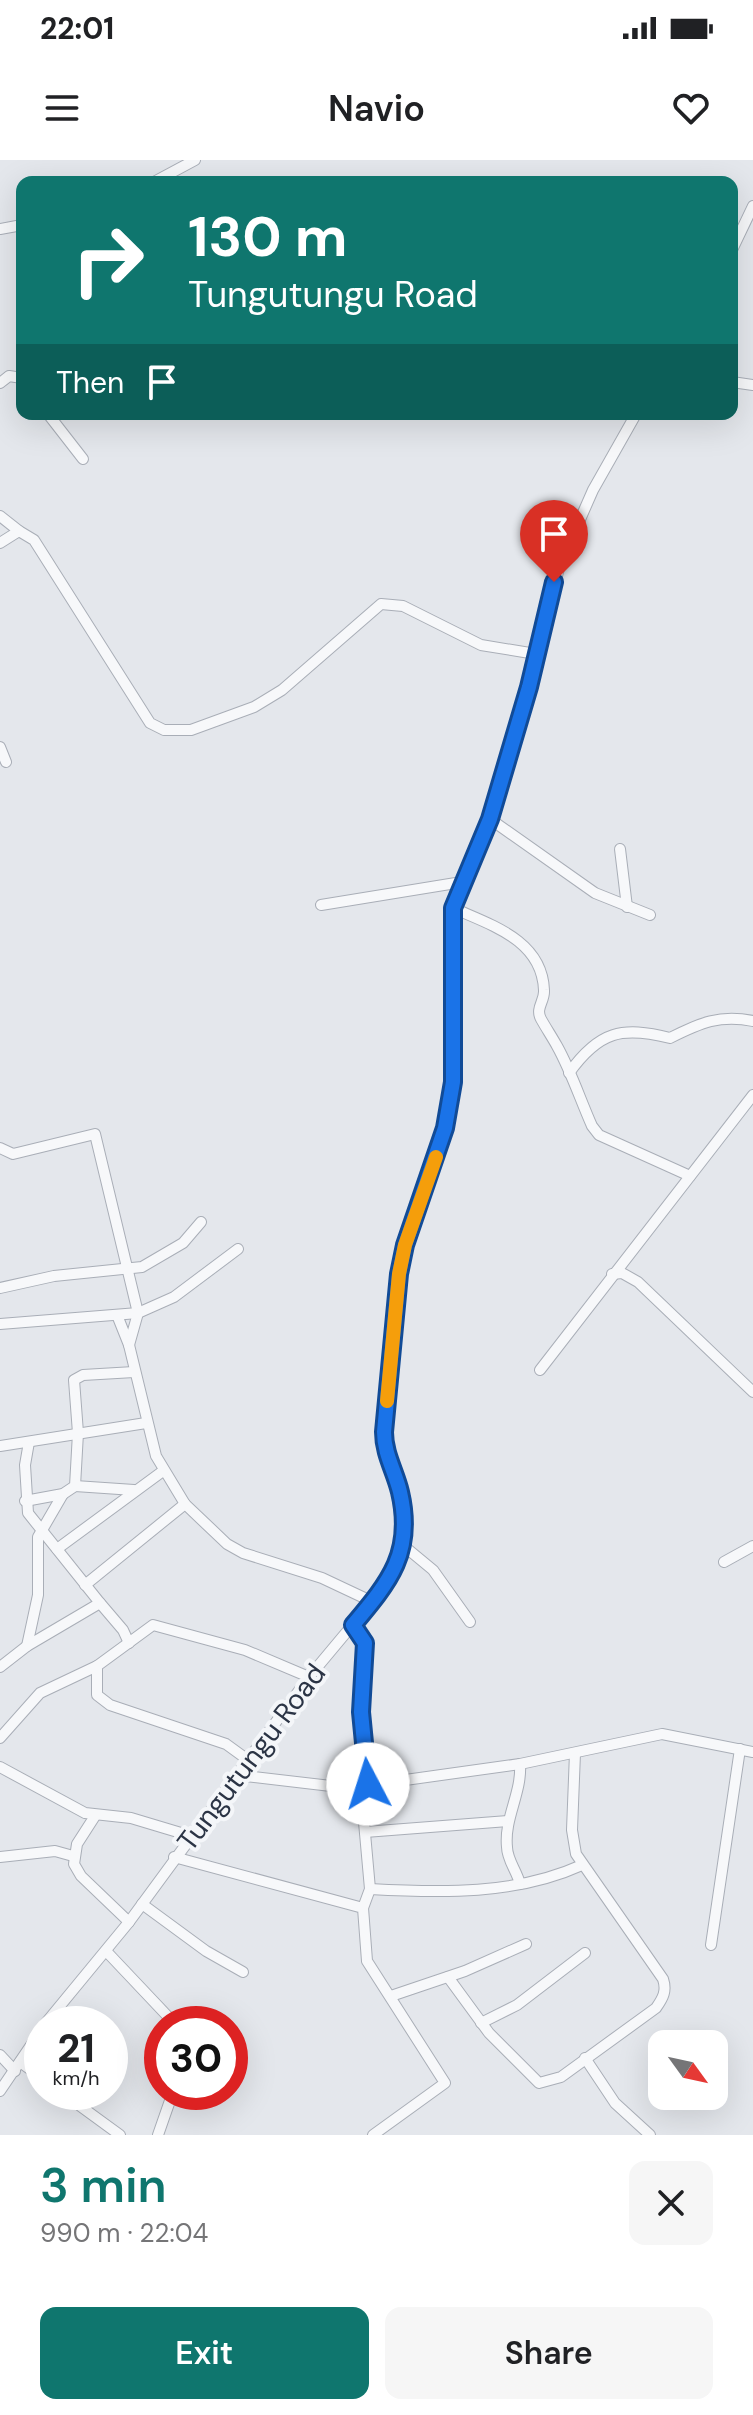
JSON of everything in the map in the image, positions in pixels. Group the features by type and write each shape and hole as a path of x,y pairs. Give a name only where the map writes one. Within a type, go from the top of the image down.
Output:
{"street":[{"path":"165,176 195,160"},
{"path":"738,237 753,206"},
{"path":"53,420 83,459"},
{"name":"Tungutungu Road","path":"61,2006 129,1922 309,1677 373,1602 390,1579 404,1546 400,1493 384,1444 384,1432 399,1274 405,1245 445,1128 453,1082 453,908 490,819 560,565 593,490 633,420"},
{"path":"0,516 34,540 146,716 164,730 191,730 254,707 282,690 381,604 403,606 481,645 536,654"},
{"path":"0,543 19,531"},
{"path":"0,747 6,762"},
{"path":"490,819 584,886 650,915"},
{"path":"620,849 627,907"},
{"path":"321,905 462,882"},
{"path":"453,908 507,932 529,950 544,988 538,1012 599,1135 690,1176"},
{"path":"569,1073 591,1048 610,1036 646,1030 670,1038 711,1018 734,1017 753,1021"},
{"path":"540,1370 753,1095"},
{"path":"0,1148 13,1154 95,1134 138,1313 129,1345"},
{"path":"0,1288 54,1276 127,1271 167,1254 201,1222"},
{"path":"0,1324 138,1313 174,1297 238,1249"},
{"path":"612,1274 622,1273 638,1282 753,1392"},
{"path":"117,1315 129,1345 146,1423 163,1471 185,1504 227,1544 243,1553 322,1578 373,1602"},
{"path":"75,1486 78,1433 74,1380 83,1375 134,1372"},
{"path":"0,1446 146,1423"},
{"path":"29,1442 25,1465 28,1513 129,1643"},
{"path":"57,1549 163,1471"},
{"path":"25,1501 63,1494 75,1486 134,1490"},
{"path":"27,1646 38,1595 41,1528 63,1494"},
{"path":"85,1585 185,1504"},
{"path":"404,1546 433,1570 470,1622"},
{"path":"724,1562 753,1546"},
{"path":"0,1667 27,1646 100,1603"},
{"path":"0,1738 40,1693 97,1666 146,1628 160,1625 267,1657 309,1677"},
{"path":"353,1625 365,1643 361,1712 368,1784 365,1832 370,1889 363,1908 367,1961 445,2083 373,2135"},
{"path":"97,1666 97,1695 110,1705 226,1744 248,1760"},
{"path":"237,1775 348,1788 520,1764 662,1734 753,1752"},
{"path":"711,1945 740,1749"},
{"path":"448,1977 481,2023 539,2083 561,2077 656,2008 666,1988 582,1865 573,1844 575,1753"},
{"path":"520,1764 519,1787 508,1821 507,1852 520,1884"},
{"path":"0,1767 59,1802 95,1816 131,1818 191,1836"},
{"path":"73,1856 95,1816"},
{"path":"365,1832 508,1821"},
{"path":"0,1857 55,1851 73,1856"},
{"path":"73,1856 81,1876 129,1922"},
{"path":"174,1857 363,1908"},
{"path":"370,1889 434,1892 520,1884 559,1875 582,1865"},
{"path":"142,1904 206,1951 243,1972"},
{"path":"391,1996 448,1977 526,1944"},
{"path":"106,1951 158,2006"},
{"path":"481,2023 517,2005 585,1953"},
{"path":"0,2055 24,2069"},
{"name":"Tungutungu Road","path":"0,2091 24,2057"},
{"path":"585,2058 615,2103 650,2135"},
{"path":"86,2110 120,2135"},
{"path":"158,2135 167,2110"}],"slow traffic":[{"path":"387,1401 399,1274 405,1245 436,1157"}],"route":[{"path":"368,1784 361,1712 365,1643 353,1625 390,1579 404,1546 400,1493 384,1444 384,1432 399,1274 405,1245 445,1128 453,1082 453,908 490,819 529,687 554,582"}]}
